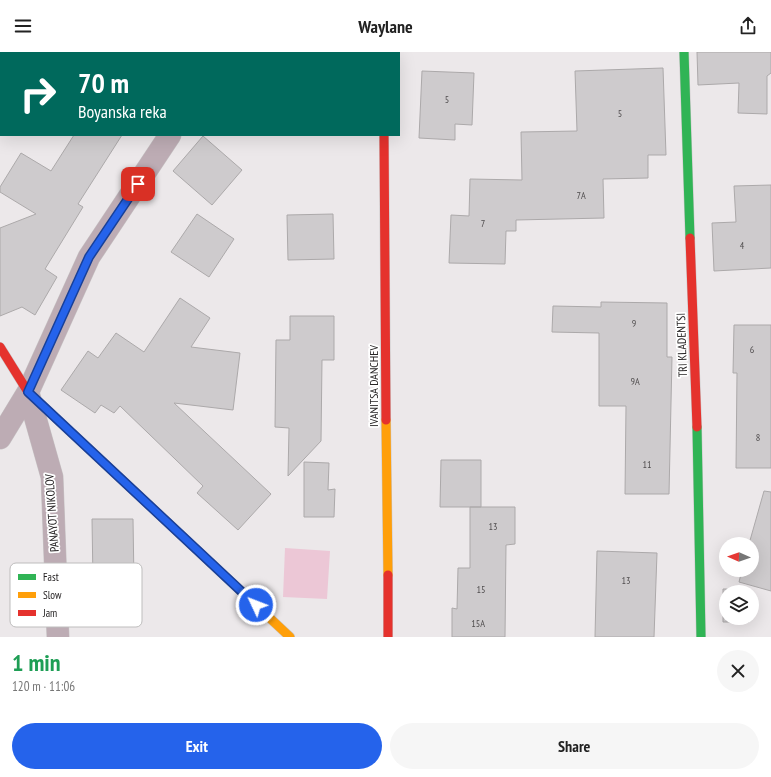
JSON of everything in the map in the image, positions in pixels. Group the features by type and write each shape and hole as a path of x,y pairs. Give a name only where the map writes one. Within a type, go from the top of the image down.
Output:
{"street":[{"name":"TRI KLADENTSI","path":"684,52 699,491 701,637"},
{"path":"0,438 28,392 89,257 169,136"},
{"name":"IVANITSA DANCHEV","path":"384,136 388,637"},
{"path":"0,347 28,392 290,637"},
{"name":"PANAYOT NIKOLOV","path":"28,392 52,477 55,563"},
{"name":"PANAYOT NIKOLOV","path":"58,627 58,637"}],"shaded area":[{"path":"285,548 330,551 327,599 283,597"}],"building":[{"path":"697,52 771,52 771,73 767,76 767,114 738,113 739,83 698,85"},
{"path":"663,68 666,155 648,155 648,178 603,179 604,218 516,220 516,231 506,231 505,264 449,263 451,215 469,216 470,179 522,180 521,132 577,131 575,71"},
{"path":"422,71 474,73 472,125 455,124 455,140 419,138"},
{"path":"73,136 121,136 78,204 83,207 45,269 57,277 35,315 22,307 0,316 0,228 36,214 0,192 0,187 21,153 51,171"},
{"path":"203,136 242,170 212,205 173,171"},
{"path":"771,185 771,268 714,271 712,223 736,222 734,186"},
{"path":"197,214 234,239 209,277 171,252"},
{"path":"333,214 334,259 288,260 287,215"},
{"path":"180,298 210,318 191,347 240,353 233,410 174,403 271,494 238,530 197,493 203,486 120,406 114,413 101,405 95,413 61,390 88,351 98,358 116,333 144,352"},
{"path":"601,302 667,303 667,357 672,357 669,494 625,494 626,406 599,406 599,333 552,332 553,306 601,307"},
{"path":"290,316 334,316 334,360 322,360 321,441 288,476 289,428 275,427 276,340 290,340"},
{"path":"734,325 771,325 771,468 736,468 737,373 733,373"},
{"path":"441,460 481,460 481,507 440,507"},
{"path":"304,462 329,463 328,490 335,489 334,517 304,517"},
{"path":"764,491 771,492 771,591 759,588 759,585 750,585 739,582 740,577 759,577 759,537 751,537"},
{"path":"470,507 515,507 515,544 506,545 505,637 452,637 452,608 457,609 458,568 470,568"},
{"path":"92,519 133,519 134,563 93,563"},
{"path":"597,551 657,553 654,637 595,637"}],"traffic: fast":[{"path":"684,52 690,238"},
{"path":"697,427 701,637"}],"traffic: slow":[{"path":"386,420 388,575"},
{"path":"211,563 290,637"}],"traffic: jam":[{"path":"384,136 386,420"},
{"path":"690,238 697,427"},
{"path":"0,347 28,392 211,563"},
{"path":"388,575 388,637"}],"route":[{"path":"138,184 89,257 28,392 256,605"}]}
